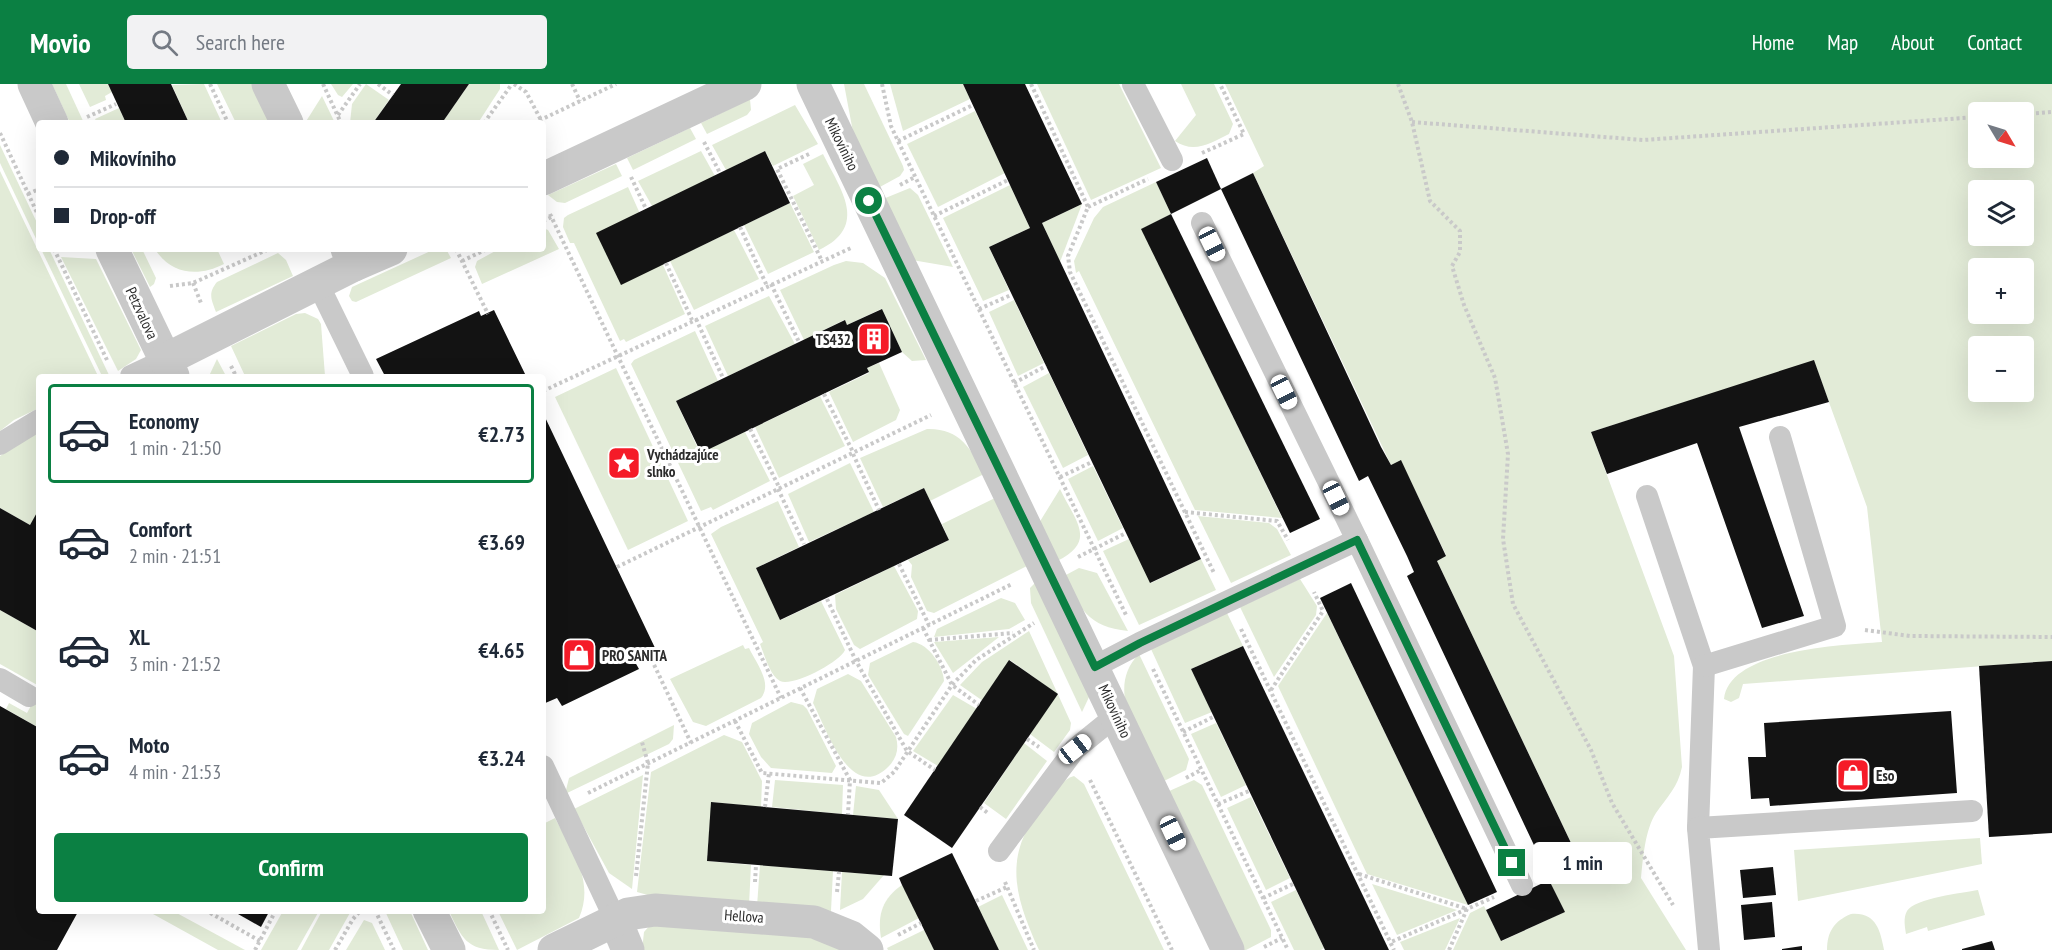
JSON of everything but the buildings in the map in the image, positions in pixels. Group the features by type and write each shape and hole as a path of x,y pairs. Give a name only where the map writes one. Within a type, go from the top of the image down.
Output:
{"street":[{"path":"34,84 51,120"},
{"path":"268,84 286,120"},
{"path":"546,178 745,84"},
{"name":"Mikovíniho","path":"813,84 1095,667 1228,950"},
{"name":"Petzvalova","path":"113,252 169,368"},
{"path":"169,368 318,284 351,257 376,252"},
{"name":"Hellova","path":"554,950 623,916 655,910 814,922 851,937 867,950"},
{"path":"431,914 449,950"},
{"path":"623,916 628,950"}],"lane":[{"path":"1133,84 1172,160"},
{"path":"1202,222 1522,885"},
{"path":"318,284 362,374"},
{"path":"140,374 169,368"},
{"path":"0,444 36,422"},
{"path":"1704,666 1835,626 1780,437"},
{"path":"1647,496 1704,666 1698,828 1709,950"},
{"path":"1095,667 1140,643 1357,540"},
{"path":"0,680 29,696"},
{"path":"999,851 1075,749 1117,715"},
{"path":"546,772 562,806 623,916"},
{"path":"1698,828 1972,811"}],"path":[{"path":"210,84 227,120"},
{"path":"323,84 340,120"},
{"path":"338,116 360,84"},
{"path":"378,84 393,95"},
{"path":"486,120 513,84 526,92 541,120 616,84"},
{"path":"572,84 580,101"},
{"path":"882,84 891,126 898,141 1288,950"},
{"path":"1031,84 1088,207"},
{"path":"1195,157 1244,134 1220,84"},
{"path":"1398,84 1412,122 1430,201 1460,231 1460,252 1452,266 1464,305 1495,378 1508,454 1503,539 1513,604 1591,750 1612,803 1679,914"},
{"path":"87,117 116,104"},
{"path":"898,141 972,105"},
{"path":"2034,113 2052,112"},
{"path":"1412,122 1643,140 1968,118"},
{"path":"0,133 36,211"},
{"path":"822,261 777,169 840,139"},
{"path":"704,143 720,173"},
{"path":"631,178 646,209"},
{"path":"934,216 1008,180"},
{"path":"28,194 36,190"},
{"path":"1113,196 1088,207 1068,256 1070,272 1394,950"},
{"path":"552,217 781,698"},
{"path":"740,227 799,342"},
{"path":"546,390 884,232"},
{"path":"55,252 110,366"},
{"path":"166,286 193,283 262,252"},
{"path":"458,252 488,314"},
{"path":"462,261 481,252"},
{"path":"666,263 723,378"},
{"path":"979,309 1011,295"},
{"path":"1014,383 1046,366"},
{"path":"824,394 879,510"},
{"path":"616,567 964,399"},
{"path":"750,429 804,544"},
{"path":"1060,477 1092,462"},
{"path":"1095,549 1126,533"},
{"path":"900,564 929,625"},
{"path":"562,806 1015,582"},
{"path":"826,599 856,661 908,751 935,770"},
{"path":"735,720 762,773 881,783 894,772 952,685 976,660 1034,623"},
{"path":"1835,626 1910,636 2052,637"},
{"path":"923,628 952,685 979,705"},
{"path":"929,640 1017,633"},
{"path":"649,654 691,743"},
{"path":"801,688 850,780 848,814"},
{"path":"1183,732 1214,717"},
{"path":"623,916 648,764 642,742"},
{"path":"765,807 769,773"},
{"path":"1218,804 1249,790"},
{"path":"999,851 1007,886 1034,950"},
{"path":"1358,874 1467,909"},
{"path":"1263,898 1293,884"},
{"path":"1391,942 1522,885"},
{"path":"976,901 1007,886"},
{"path":"1449,950 1467,909"},
{"path":"212,914 260,941"},
{"path":"255,950 274,914"},
{"path":"335,950 357,914"},
{"path":"377,914 394,950"},
{"path":"491,914 508,950"},
{"path":"1257,950 1282,938"}],"green space":[{"path":"52,84 66,84 83,120 69,120"},
{"path":"79,84 108,84 112,92 105,96 106,100 90,107"},
{"path":"204,84 221,120 188,120 172,85"},
{"path":"217,84 252,84 269,119 235,120"},
{"path":"331,84 353,84 342,97"},
{"path":"366,84 389,100 375,120 350,120 352,104"},
{"path":"469,84 500,84 500,89 480,120 444,120"},
{"path":"844,84 864,84 903,166 904,170 900,176 878,188 853,132"},
{"path":"890,84 963,84 970,99 903,131"},
{"path":"1037,84 1119,84 1161,168 1091,200"},
{"path":"1181,84 1214,84 1233,124 1229,134 1209,144 1196,147 1182,145 1175,141 1196,115"},
{"path":"1225,84 2052,84 2052,661 1743,684 1739,698 1731,702 1724,699 1731,682 1745,669 1766,660 1816,648 1882,642 1867,507 1814,361 1591,432 1674,656 1682,767 1675,786 1656,813 1649,828 1641,878 1686,950 1453,950 1470,913 1484,906 1502,941 1564,912 1549,880 1581,864 1437,561 1446,555 1401,461 1391,465 1253,173 1264,166"},
{"path":"322,96 334,120 307,120"},
{"path":"750,99 751,110 747,115 707,134 701,123"},
{"path":"795,105 818,144 773,166 765,151 726,170 712,145"},
{"path":"119,108 125,120 96,120"},
{"path":"975,111 1005,173 938,207 907,144"},
{"path":"690,128 696,139 633,170 627,158"},
{"path":"0,145 36,221 36,239 0,163"},
{"path":"701,151 715,176 652,206 638,181"},
{"path":"823,154 843,193 847,218 844,230 835,240 819,250 793,196 814,185 803,164"},
{"path":"616,164 622,176 565,203 557,202 548,195"},
{"path":"0,171 36,246 36,252 39,252 97,374 36,374 36,409 14,420 0,431"},
{"path":"1156,182 1171,214 1142,229 1282,518 1195,510 1079,271 1076,273 1074,261 1094,218 1103,207"},
{"path":"1010,185 1030,228 989,247 1009,290 983,301 943,218"},
{"path":"628,187 685,314 626,342 624,339 620,341 574,243 570,243 563,227 564,218 568,215"},
{"path":"910,188 918,195 953,267 912,260 883,199"},
{"path":"790,203 814,252 768,274 744,225"},
{"path":"1082,204 1060,262 1042,223"},
{"path":"546,229 559,249 482,284 475,267 477,261 494,252 546,252"},
{"path":"734,230 759,279 694,310 670,261"},
{"path":"42,252 50,252 109,374 101,374"},
{"path":"132,252 143,252 156,278 150,287"},
{"path":"157,252 218,252 224,264 195,272 177,269"},
{"path":"428,252 448,252 451,258 356,302 352,301 349,296 352,287"},
{"path":"278,253 286,260 293,276 216,312 211,296 217,282"},
{"path":"61,257 96,259 141,350 136,359 118,371"},
{"path":"846,261 863,263 885,278 926,360 912,361 902,352 881,309 847,325 844,320 804,340 780,290"},
{"path":"769,296 795,344 728,376 705,326"},
{"path":"1014,300 1044,363 1018,376 989,312"},
{"path":"305,313 318,319 321,324 325,374 244,374 231,346 296,314"},
{"path":"695,331 718,381 676,401 700,453 745,432 770,481 713,510 711,507 701,511 631,364 634,360"},
{"path":"217,359 225,374 210,374"},
{"path":"879,363 900,410 896,420 853,442 829,392 869,373 867,368"},
{"path":"616,368 688,521 628,550 555,397"},
{"path":"1049,373 1088,455 1063,468 1023,387"},
{"path":"820,396 845,446 779,478 755,427"},
{"path":"927,429 948,432 963,441 984,474 930,501 924,488 883,507 860,458"},
{"path":"36,432 36,516 30,525 0,508 0,456"},
{"path":"850,463 874,512 809,542 788,494"},
{"path":"1093,466 1123,528 1098,541 1068,479"},
{"path":"1060,489 1080,530 1080,538 1077,546 1070,553 1057,561 1039,523"},
{"path":"995,498 1029,565 934,613 927,611 911,577 912,565 908,560 949,540 942,524"},
{"path":"778,501 799,547 756,568 781,620 821,601 845,650 826,667 805,677 786,682 776,678 770,670 760,644 763,642 711,534 721,527"},
{"path":"1198,516 1269,523 1277,529 1291,555 1231,583"},
{"path":"1129,539 1151,583 1201,559 1216,590 1139,625 1103,551"},
{"path":"894,566 918,611 917,619 860,649 854,645 836,609 835,595"},
{"path":"1079,568 1097,573 1128,631 1103,625 1094,620 1080,606 1064,576"},
{"path":"1300,579 1317,606 1316,615 1274,677 1240,607"},
{"path":"1038,580 1090,695 1082,712 1031,603 1030,588"},
{"path":"1001,598 1015,603 1025,620 1009,629 934,637 937,629"},
{"path":"0,610 36,630 36,684 0,664"},
{"path":"1227,613 1243,646 1191,669 1212,712 1185,723 1151,649"},
{"path":"1327,613 1468,905 1367,874 1278,686"},
{"path":"1029,631 1071,723 1070,730 1054,752 1030,734 1057,694 1010,660 983,701 960,685 982,662"},
{"path":"999,637 953,673 934,642"},
{"path":"913,642 930,651 941,669 944,681 908,736 904,734 868,675 870,663"},
{"path":"743,645 745,649 749,648 762,673 765,686 761,698 706,726 693,722 670,679"},
{"path":"1139,654 1189,759 1186,770 1162,782 1137,735 1125,701 1124,684 1129,669"},
{"path":"848,674 861,681 896,737 897,749 894,760 875,776 863,776 852,770 833,744 813,703 817,689"},
{"path":"953,695 977,709 938,766 913,751"},
{"path":"36,696 36,726 6,709 9,703 27,713"},
{"path":"791,702 803,705 807,709 836,766 832,773 771,768 761,757 749,734 752,723"},
{"path":"1216,723 1246,785 1221,797 1191,734"},
{"path":"674,725 673,739 669,744 565,794 569,778"},
{"path":"724,735 742,742 762,781 761,807 712,802 707,861 751,865 749,905 655,897 637,892 651,772"},
{"path":"1024,743 1047,761 1006,819 984,803"},
{"path":"643,775 632,889 609,873 574,809"},
{"path":"1074,776 1084,784 1164,950 1039,950 1018,892 1016,874 1018,856 1023,838 1033,820 1059,786"},
{"path":"775,780 843,785 842,814 772,807"},
{"path":"1194,780 1202,785 1271,930 1271,937 1246,950 1243,950 1167,792"},
{"path":"856,786 879,790 898,819 853,815"},
{"path":"1251,797 1290,878 1266,890 1227,808"},
{"path":"555,818 579,866 583,879 583,904 579,918 517,950 499,914 546,914 546,822"},
{"path":"1980,838 1982,864 1798,901 1794,850"},
{"path":"760,865 833,871 831,911 757,906"},
{"path":"842,872 884,875 863,899 840,910"},
{"path":"1372,884 1457,910 1397,935"},
{"path":"902,885 919,918 881,938 880,921 883,907 890,895"},
{"path":"1296,890 1324,948 1321,950 1294,950 1271,902"},
{"path":"1978,890 1985,915 1928,931 1927,927 1906,934 1905,917 1912,906 1929,899"},
{"path":"1002,895 1028,950 999,950 978,907"},
{"path":"153,914 179,914 245,950 218,950"},
{"path":"281,914 317,914 297,950 261,950"},
{"path":"320,914 349,914 329,950 301,950"},
{"path":"386,914 411,914 428,950 403,950"},
{"path":"451,914 482,914 499,950 472,945 458,928"},
{"path":"1851,914 1859,914 1871,919 1881,936 1884,950 1827,950 1828,938 1833,928 1840,920"},
{"path":"1460,918 1445,950 1404,950 1400,942"},
{"path":"364,920 372,923 385,950 346,950"},
{"path":"652,923 802,933 843,950 642,950 644,932"},
{"path":"924,930 934,950 888,950 887,948"}],"place":[{"name":"TS432","path":"874,339"},
{"name":"Vychádzajúce slnko","path":"624,463"},
{"name":"PRO SANITA","path":"579,655"},
{"name":"Eso","path":"1853,775"}],"route":[{"path":"869,201 1095,667 1140,643 1357,540 1512,863"}]}
